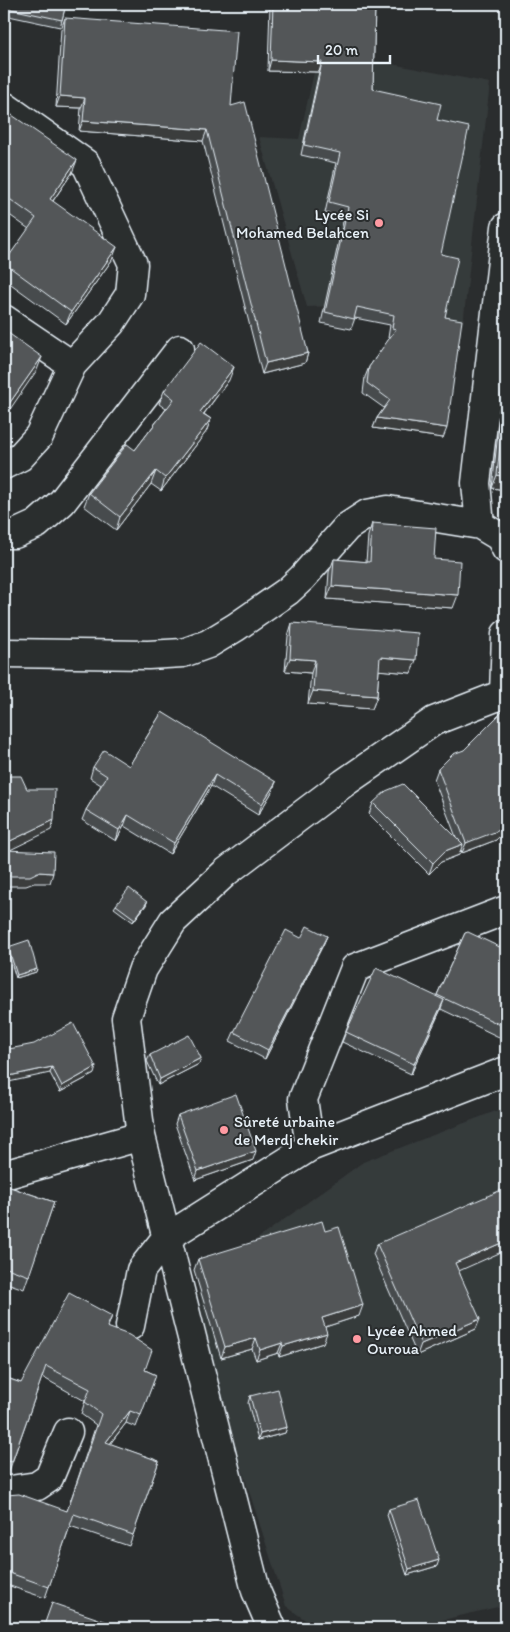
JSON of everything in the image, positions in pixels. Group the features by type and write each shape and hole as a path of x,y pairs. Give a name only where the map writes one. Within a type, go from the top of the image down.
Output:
{"street":[{"path":"4,106 86,164 133,264 130,294 111,323 72,365 40,436 20,457 4,465"},
{"path":"480,525 476,482 502,299 506,227"},
{"path":"4,319 72,365"},
{"path":"4,534 15,534 37,524 62,502 180,349"},
{"path":"4,653 148,655 183,652 215,640 288,591 347,527 367,514 388,510 480,525 500,537 506,548"},
{"path":"272,1628 256,1591 141,1136 126,1018 143,969 173,921 226,872 352,777 434,721 505,694 506,634"},
{"path":"310,1147 303,1100 355,968 506,910"},
{"path":"130,1326 141,1270 166,1238 310,1147 506,1071"},
{"path":"4,1175 141,1136"},
{"path":"4,1491 37,1486 49,1478 68,1432"}],"shaded area":[{"name":"Lycée Si Mohamed Belahcen","path":"319,50 490,83 463,325 337,306 307,307 259,137 299,139"},
{"name":"Lycée Ahmed Ouroua","path":"506,1107 506,1605 409,1628 316,1628 286,1606 218,1395 197,1283 363,1162"}],"building":[{"path":"7,4 66,4 62,20 6,8"},
{"name":"Lycée Si Mohamed Belahcen","path":"273,4 375,4 373,89 441,104 437,120 469,127 441,254 458,258 445,317 462,320 447,428 377,418 390,400 367,383 369,367 396,329 392,328 394,315 357,307 354,319 325,312 348,207 329,202 340,153 304,145 322,62 271,60"},
{"path":"65,18 237,31 231,106 245,102 308,353 266,363 207,130 83,121 85,98 60,96"},
{"path":"9,113 77,160 50,199 117,247 71,312 4,263 36,218 4,195 4,121"},
{"path":"4,330 42,357 4,411"},
{"path":"201,342 234,367 200,412 211,419 165,478 156,471 120,517 89,493 127,444 135,450 174,399 164,391"},
{"path":"506,394 506,477 497,475"},
{"path":"372,523 436,528 434,559 460,561 458,595 332,586 334,559 370,562"},
{"path":"292,623 418,633 416,660 380,657 377,696 313,691 315,660 290,658"},
{"path":"506,708 506,824 500,830 466,843 438,769 453,754 464,750"},
{"path":"162,712 276,782 262,804 215,775 174,843 128,815 119,830 86,810 107,776 93,767 104,750 129,766"},
{"path":"4,776 21,776 27,789 55,789 54,820 4,844"},
{"path":"403,784 463,844 445,851 433,863 373,803 386,791"},
{"path":"4,850 54,852 53,873 38,872 30,876 4,876"},
{"path":"129,888 147,902 135,919 116,905"},
{"path":"307,926 327,936 268,1050 234,1032 286,930 301,938"},
{"path":"468,932 506,950 505,1027 437,995 465,933"},
{"path":"29,940 37,969 17,975 8,947"},
{"path":"376,968 444,1000 414,1064 346,1032"},
{"path":"73,1023 96,1067 62,1086 52,1067 4,1077 4,1050 34,1044"},
{"path":"189,1035 201,1058 160,1079 150,1055"},
{"path":"236,1094 256,1151 198,1171 178,1115"},
{"path":"4,1185 54,1202 29,1276 4,1267"},
{"path":"506,1188 506,1241 455,1263 480,1319 421,1344 377,1244"},
{"path":"322,1221 325,1231 339,1227 363,1305 322,1318 327,1333 283,1346 282,1343 260,1350 256,1338 225,1347 198,1259"},
{"path":"69,1293 112,1316 107,1327 129,1335 152,1350 145,1370 156,1375 141,1415 130,1411 106,1442 159,1461 133,1535 74,1514 49,1587 4,1571 4,1502 6,1495 19,1494 67,1511 101,1414 85,1402 90,1389 46,1366 12,1462 4,1460 4,1377 21,1383"},
{"path":"278,1389 287,1427 260,1434 250,1396"},
{"path":"419,1500 439,1560 409,1569 389,1509"},
{"path":"52,1603 119,1626 118,1628 43,1628"},
{"path":"208,1622 220,1628 204,1628"}],"place":[{"name":"Lycée Si Mohamed Belahcen","path":"379,223"},
{"name":"Sûreté urbaine de Merdj chekir","path":"224,1130"},
{"name":"Lycée Ahmed Ouroua","path":"357,1339"}]}
